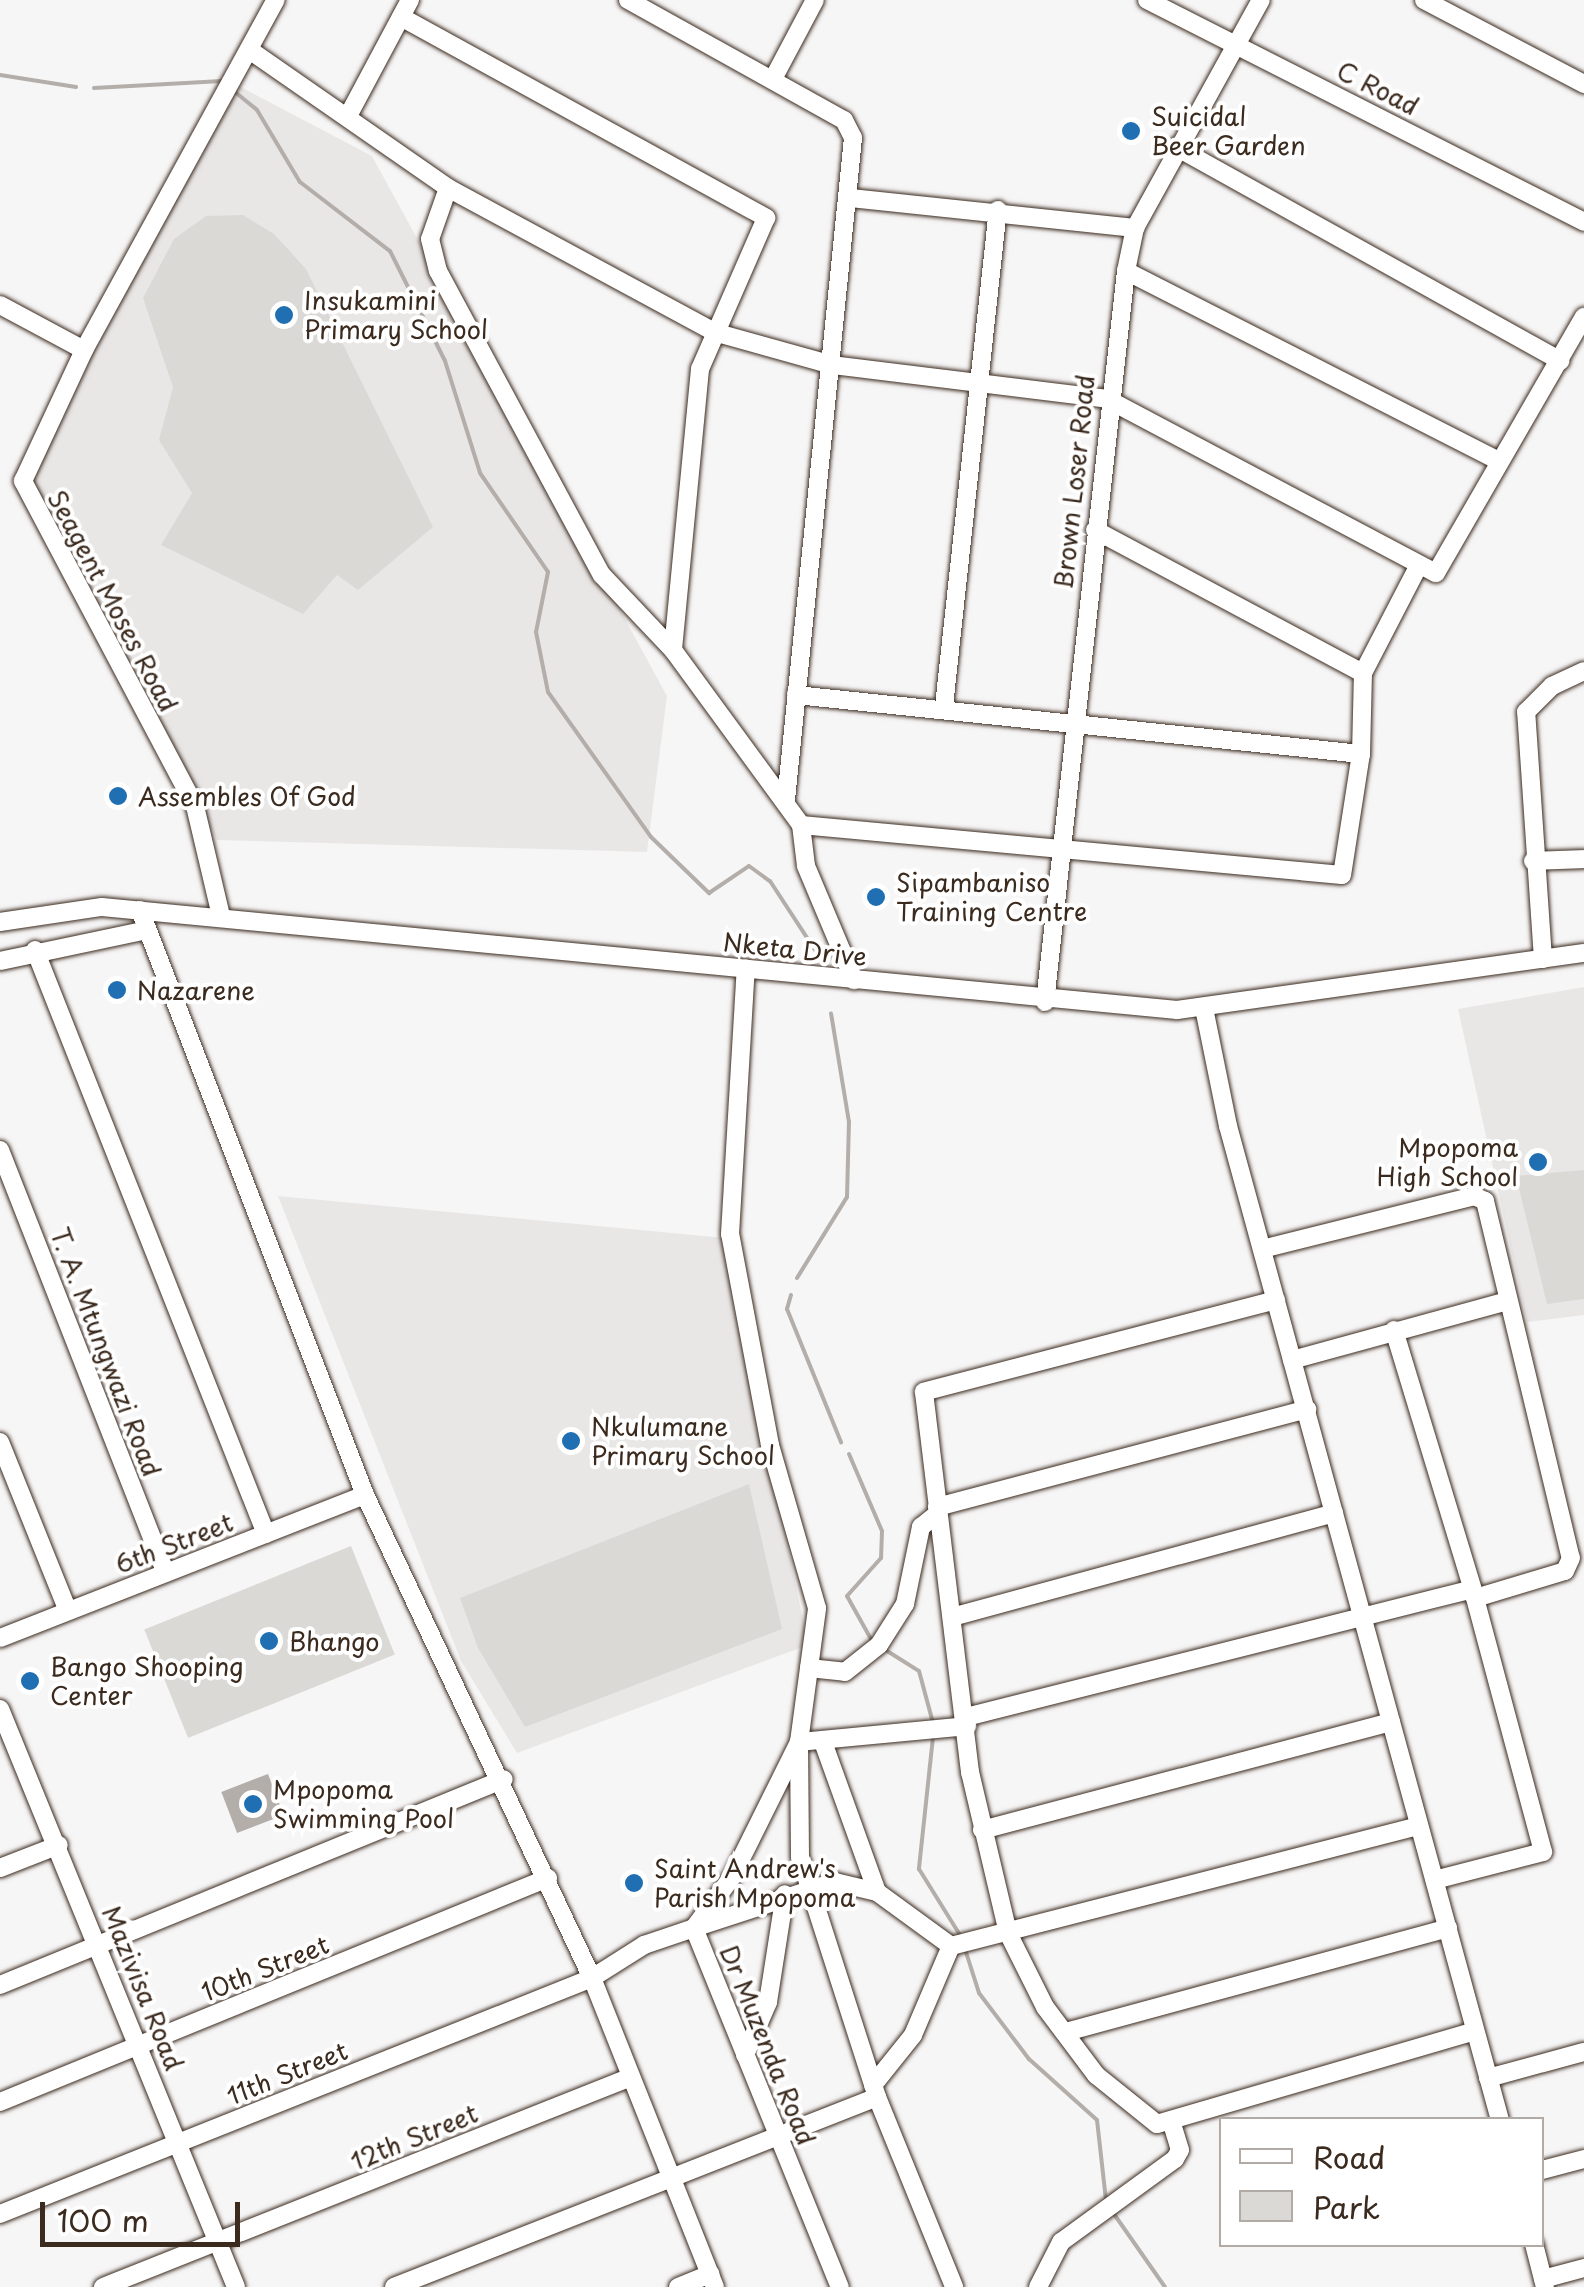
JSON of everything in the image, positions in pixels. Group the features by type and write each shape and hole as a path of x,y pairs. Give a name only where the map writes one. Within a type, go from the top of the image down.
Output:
{"street":[{"name":"Seagent Moses Road","path":"221,916 195,806 22,482 84,350 276,0"},
{"path":"628,0 774,78 851,128 850,198 786,800"},
{"path":"774,78 815,0"},
{"name":"C Road","path":"1147,0 1584,222"},
{"name":"Brown Loser Road","path":"1045,1002 1107,400 1135,228 1176,147 1261,0"},
{"path":"1424,0 1584,84"},
{"path":"348,116 405,8 760,211 768,228 714,332 700,368 673,650"},
{"path":"251,51 348,116 366,138 448,188 714,332 832,365 1107,400 1436,573 1444,566 1584,318"},
{"path":"1176,147 1560,361"},
{"path":"448,188 430,239 438,271 602,575 673,650 801,825 812,883 854,980"},
{"path":"850,198 998,210 1135,228"},
{"path":"944,706 983,382 998,210"},
{"path":"1126,271 1500,461"},
{"path":"0,306 84,350"},
{"path":"1095,530 1363,673"},
{"path":"801,825 1342,875 1361,754 1363,673 1419,565"},
{"path":"1543,959 1532,861 1526,712 1552,686 1584,670"},
{"path":"796,695 944,706 1073,724 1361,754"},
{"path":"1532,861 1584,859"},
{"name":"Nketa Drive","path":"0,922 66,909 140,910 746,968 1045,1002 1204,1008 1584,953"},
{"path":"140,910 366,1495 548,1878 713,2280 678,2287"},
{"path":"0,961 36,950 147,930"},
{"path":"36,950 266,1534"},
{"path":"746,968 730,1234 770,1446 816,1608 798,1742 800,1857 875,2091 954,2287"},
{"path":"1204,1008 1262,1248 1499,2117"},
{"name":"T. A. Mtungwazi Road","path":"0,1150 166,1573"},
{"path":"798,1742 966,1722 1363,1617 1566,1571 1571,1558 1478,1196 1262,1248"},
{"path":"1276,1300 924,1392 982,1830 1008,1932 1030,1982 1066,2032 1134,2113 1156,2124 1475,2031"},
{"path":"1292,1360 1508,1302"},
{"path":"1394,1330 1545,1845 1539,1857 1435,1880"},
{"path":"808,1668 845,1672 887,1636 905,1604 921,1526 937,1510 1306,1409"},
{"path":"0,1442 68,1611"},
{"name":"6th Street","path":"0,1638 366,1495"},
{"path":"952,1617 1334,1512"},
{"name":"Mazivisa Road","path":"0,1710 9,1746 59,1845 236,2287"},
{"path":"982,1830 1392,1722"},
{"path":"694,1928 732,1877 798,1742"},
{"path":"823,1742 877,1892"},
{"path":"0,1984 504,1779"},
{"path":"694,1928 809,1885 877,1892 951,1946 1418,1826"},
{"path":"0,1868 59,1845"},
{"name":"10th Street","path":"0,2102 548,1878"},
{"path":"745,2054 768,2002 785,1894"},
{"name":"Dr Muzenda Road","path":"592,1978 658,1938 694,1928 840,2287"},
{"path":"1066,2032 1448,1928"},
{"path":"394,2287 778,2136 875,2091 913,2035 951,1946"},
{"name":"11th Street","path":"0,2214 592,1978"},
{"path":"1488,2078 1584,2052"},
{"name":"12th Street","path":"103,2287 630,2078"},
{"path":"1038,2287 1061,2242 1174,2159 1180,2150 1171,2120"},
{"path":"1544,2169 1584,2159"},
{"path":"1535,2247 1544,2283 1584,2268"}],"shaded area":[{"name":"Insukamini Primary School","path":"235,84 372,156 667,696 647,852 217,840 26,474"},
{"name":"Mpopoma High School","path":"1584,987 1584,1315 1527,1322 1458,1009"},
{"name":"Nkulumane Primary School","path":"278,1196 725,1238 808,1645 517,1753 461,1661"},
{"name":"Mpopoma Swimming Pool","path":"268,1774 284,1815 237,1833 221,1792"}],"green space":[{"path":"243,215 274,234 306,269 433,527 358,590 337,575 303,614 161,545 192,493 159,440 173,387 143,298 174,239 206,216"},
{"path":"1584,1170 1584,1299 1547,1304 1516,1176"},
{"path":"749,1484 782,1629 525,1727 478,1648 460,1598"},
{"name":"Bhango","path":"351,1546 395,1654 188,1738 144,1630"}],"waterway":[{"path":"0,75 76,87"},
{"path":"94,88 222,81"},
{"path":"235,92 257,110 300,182 390,251 445,361 480,473 548,572 536,632 548,692 651,837 709,893 749,866 770,881 815,950"},
{"path":"797,1278 847,1197 849,1122 831,1013"},
{"path":"791,1295 787,1309 841,1442"},
{"path":"849,1454 882,1531 881,1558 847,1596 872,1641"},
{"path":"884,1649 919,1671 933,1723"},
{"path":"933,1737 919,1869 960,1935"},
{"path":"965,1949 979,1993 1029,2059 1097,2120 1106,2200"},
{"path":"1114,2214 1165,2287"}],"place":[{"name":"Suicidal Beer Garden","path":"1131,131"},
{"name":"Insukamini Primary School","path":"284,315"},
{"name":"Assembles Of God","path":"118,796"},
{"name":"Sipambaniso Training Centre","path":"876,897"},
{"name":"Nazarene","path":"117,990"},
{"name":"Mpopoma High School","path":"1538,1162"},
{"name":"Nkulumane Primary School","path":"571,1441"},
{"name":"Bhango","path":"269,1641"},
{"name":"Bango Shooping Center","path":"30,1681"},
{"name":"Mpopoma Swimming Pool","path":"253,1804"},
{"name":"Saint Andrew's Parish Mpopoma","path":"634,1883"}]}
